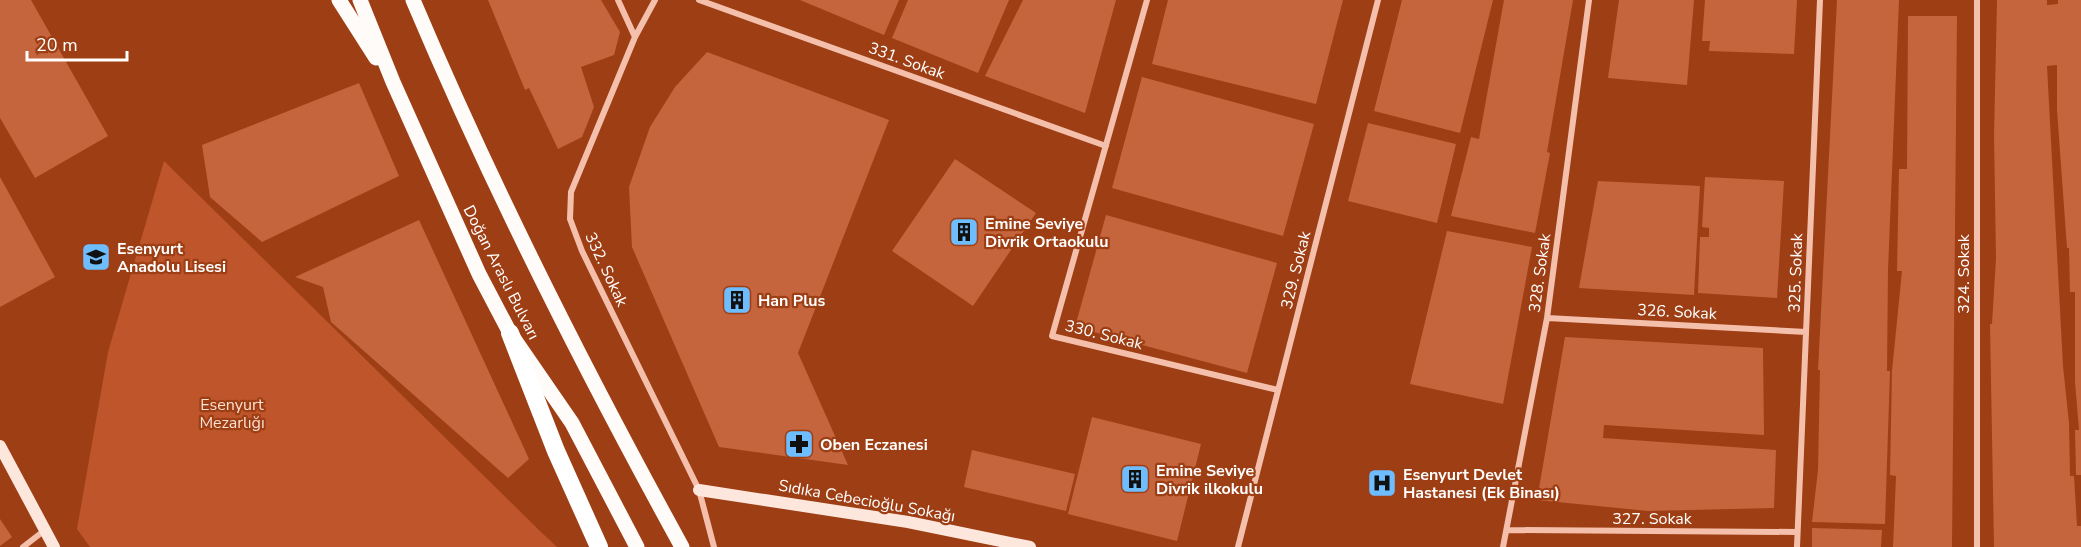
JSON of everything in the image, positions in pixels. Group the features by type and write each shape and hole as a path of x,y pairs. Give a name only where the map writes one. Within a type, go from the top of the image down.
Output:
{"highway":[{"path":"510,333 556,451 599,547"}],"main road":[{"path":"339,0 393,82"},
{"name":"Doğan Araslı Bulvarı","path":"360,0 393,82 479,274 510,333 572,423 637,547"},
{"name":"Doğan Araslı Bulvarı","path":"413,0 516,227 682,547"}],"street":[{"path":"618,0 635,37"},
{"name":"332. Sokak","path":"655,0 635,37 571,192 570,219 582,251 699,490 714,547"},
{"name":"331. Sokak","path":"699,0 1106,146"},
{"name":"330. Sokak","path":"1148,0 1052,336 1278,390"},
{"name":"329. Sokak","path":"1238,547 1378,0"},
{"name":"328. Sokak","path":"1503,547 1547,318 1589,0"},
{"name":"325. Sokak","path":"1797,547 1820,0"},
{"name":"324. Sokak","path":"1977,0 1977,547"},
{"name":"326. Sokak","path":"1547,318 1806,332"},
{"path":"0,446 54,547"},
{"name":"Sıdıka Cebecioğlu Sokağı","path":"699,490 908,522 1030,547"},
{"path":"23,547 45,530"},
{"name":"327. Sokak","path":"1507,530 1797,532"}],"green space":[{"name":"Esenyurt Mezarlığı","path":"164,161 557,547 90,547 77,529 108,352"}],"building":[{"path":"0,0 31,0 108,136 35,178 0,118"},
{"path":"488,0 601,0 620,32 614,55 581,67 594,107 582,137 558,149 529,88 525,90"},
{"path":"800,0 899,0 884,35"},
{"path":"908,0 1009,0 978,73 892,38"},
{"path":"1023,0 1116,0 1085,113 985,76"},
{"path":"1168,0 1343,0 1316,104 1152,64"},
{"path":"1402,0 1493,0 1460,133 1374,111"},
{"path":"1504,0 1573,0 1547,152 1550,153 1535,233 1451,216 1471,137 1479,139"},
{"path":"1619,0 1694,0 1687,85 1608,78"},
{"path":"1705,0 1797,0 1794,54 1709,51 1710,41 1702,41"},
{"path":"1837,0 1899,0 1888,270 1887,371 1890,371 1885,524 1812,522 1818,470 1820,370 1818,370"},
{"path":"1997,0 2047,0 2047,5 2058,4 2058,0 2081,0 2081,475 2076,475 2075,430 2079,430 2075,382 2075,292 2070,292 2069,248 2067,248 2057,110 2057,65 2047,66 2063,366 2069,423 2070,476 2074,476 2077,526 2081,526 2081,547 1994,547 1990,324 1992,324 1996,258 1994,136"},
{"path":"1908,16 1957,16 1952,547 1893,547 1896,476 1890,475 1892,371 1902,271 1897,271 1899,169 1907,169"},
{"name":"Han Plus","path":"707,52 889,120 798,353 848,465 719,447 632,247 629,187 650,127 675,87"},
{"path":"1142,77 1314,124 1283,236 1112,188"},
{"path":"359,83 399,176 262,242 210,197 202,145"},
{"path":"1368,123 1456,144 1437,223 1348,201"},
{"name":"Emine Seviye Divrik Ortaokulu","path":"955,159 1036,213 973,306 892,251"},
{"path":"0,177 55,277 0,307"},
{"path":"1705,177 1784,181 1777,298 1698,293 1700,237 1709,237 1709,228 1702,227"},
{"path":"1598,181 1700,186 1694,295 1579,288"},
{"path":"1106,215 1277,263 1247,373 1075,327"},
{"path":"419,220 529,459 508,478 331,322 323,287 295,277"},
{"path":"1447,231 1532,247 1503,404 1410,384"},
{"path":"1565,337 1763,348 1764,435 1604,425 1603,438 1776,450 1774,508 1648,511 1537,500"},
{"name":"Emine Seviye Divrik ilkokulu","path":"1092,417 1201,444 1177,541 1068,514"},
{"path":"972,450 1075,474 1066,511 964,487"},
{"path":"0,519 12,537 0,546"},
{"path":"1812,528 1882,530 1881,547 1812,547"}],"place":[{"name":"Emine Seviye Divrik Ortaokulu","path":"964,232"},
{"name":"Esenyurt Anadolu Lisesi","path":"96,257"},
{"name":"Han Plus","path":"737,300"},
{"name":"Oben Eczanesi","path":"799,444"},
{"name":"Emine Seviye Divrik ilkokulu","path":"1135,479"},
{"name":"Esenyurt Devlet Hastanesi (Ek Binası)","path":"1382,483"}]}
